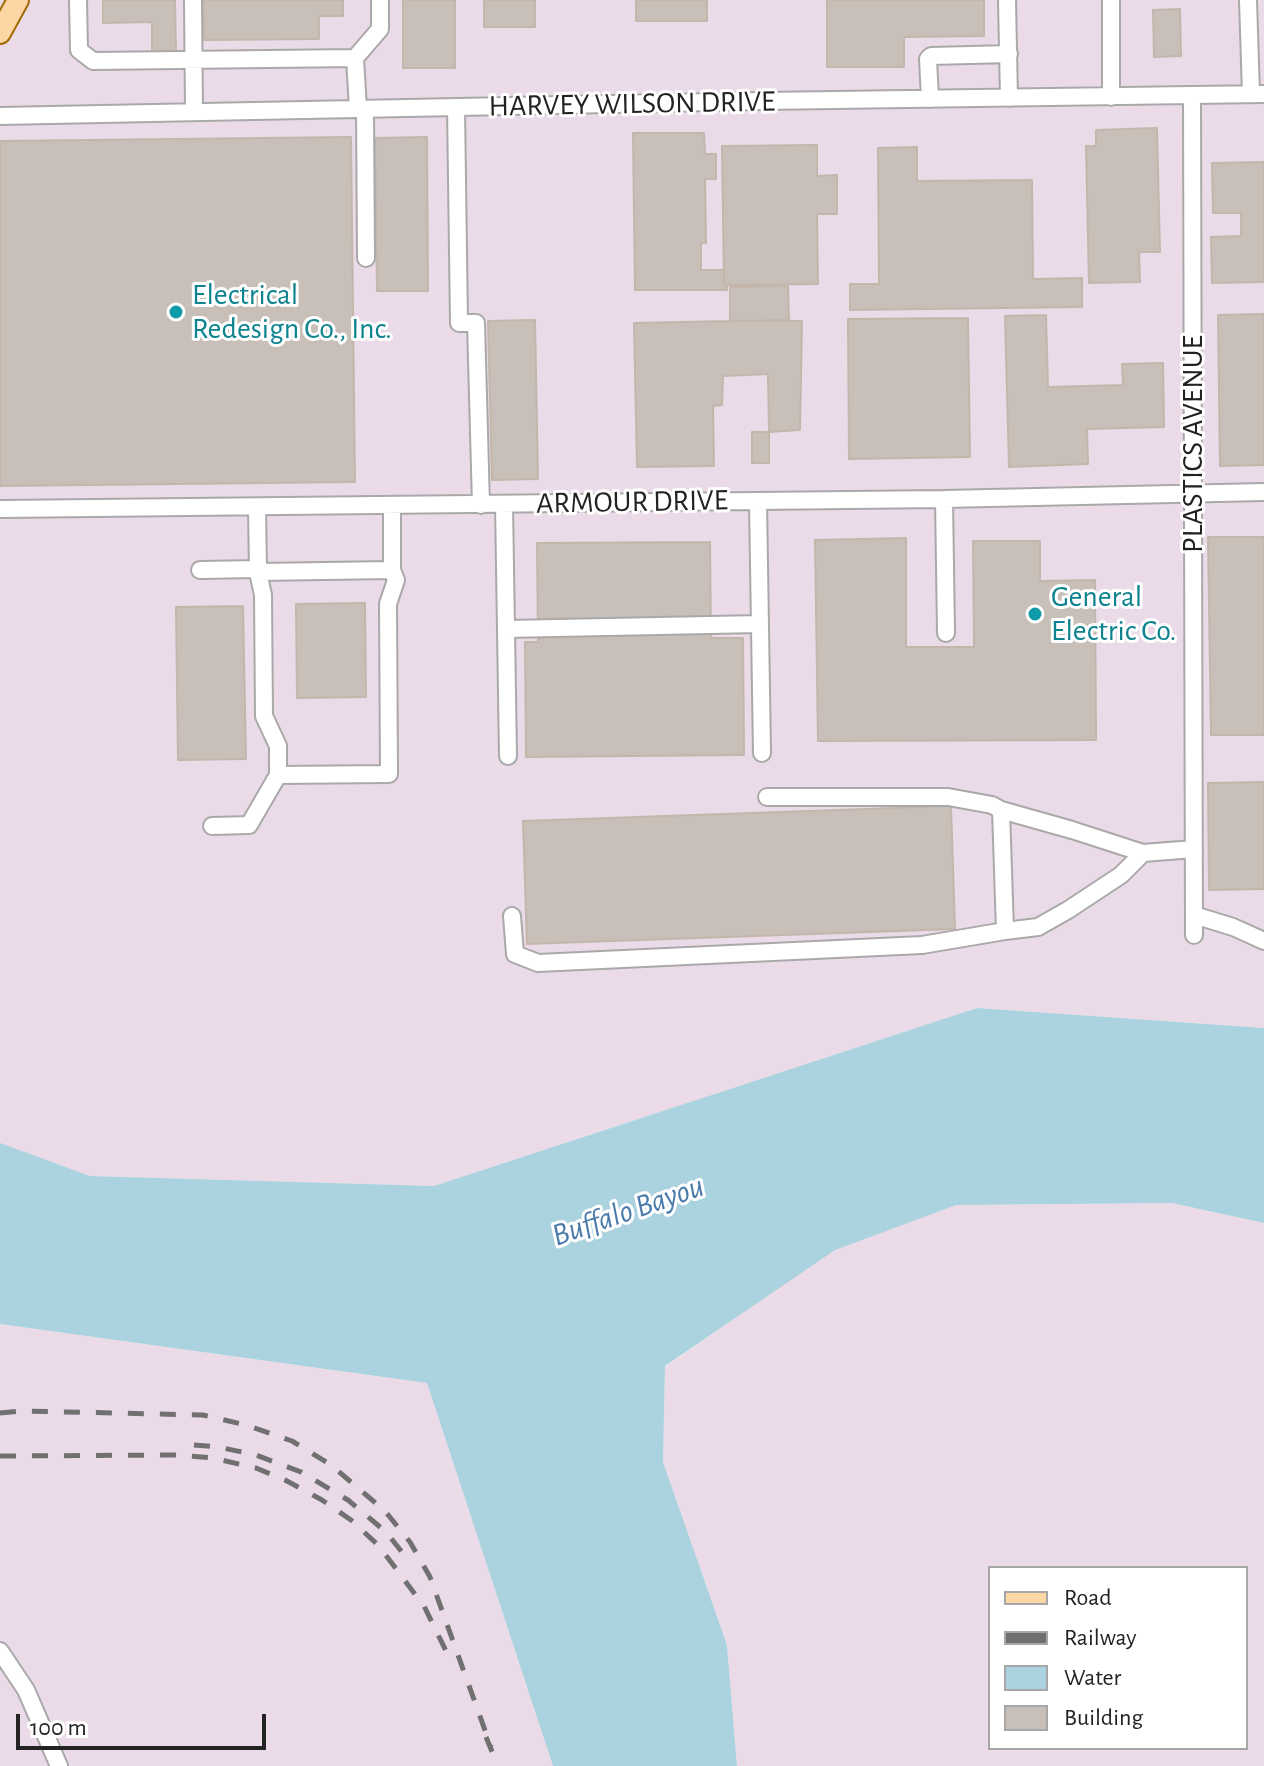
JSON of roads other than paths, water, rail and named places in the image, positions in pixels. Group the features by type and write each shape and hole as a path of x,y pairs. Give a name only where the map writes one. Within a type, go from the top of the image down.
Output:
{"main road":[{"path":"0,33 18,0"}],"street":[{"path":"78,0 79,50 93,61 355,58"},
{"path":"193,0 194,111"},
{"path":"366,258 361,109 355,58 380,29 380,0"},
{"path":"1007,0 1009,98"},
{"path":"1111,0 1111,97"},
{"path":"1248,0 1257,94"},
{"path":"930,99 928,59 931,56 1009,54"},
{"name":"HARVEY WILSON DRIVE","path":"0,116 1257,94"},
{"name":"PLASTICS AVENUE","path":"1192,96 1194,935"},
{"path":"456,107 459,323 476,323 481,505"},
{"name":"ARMOUR DRIVE","path":"0,509 944,499 1264,492"},
{"path":"944,499 946,633"},
{"path":"758,501 762,753"},
{"path":"504,504 508,756"},
{"path":"278,775 389,774 388,604 396,580 392,570 392,506"},
{"path":"212,826 249,825 278,775 278,746 264,716 263,595 258,570 257,507"},
{"path":"200,570 392,570"},
{"path":"506,629 760,624"},
{"path":"767,797 948,797 992,805 1143,853 1194,849"},
{"path":"1001,810 1005,931"},
{"path":"512,916 515,954 538,963 922,945 1038,927 1121,875 1143,853"},
{"path":"1194,915 1264,941"},
{"path":"0,1651 26,1690 59,1766"}],"water":[{"name":"Buffalo Bayou","path":"977,1008 1264,1028 1264,1223 1172,1203 956,1205 835,1250 665,1366 663,1462 727,1645 737,1766 553,1766 427,1383 0,1324 0,1143 90,1176 434,1186"}],"railway":[{"path":"0,1413 203,1415 246,1425 292,1441 331,1465 385,1511 410,1542 430,1577 491,1747"},
{"path":"194,1445 256,1455 301,1472 348,1500 386,1532 406,1557"},
{"path":"0,1456 175,1455 213,1458 256,1468 285,1480 351,1520 378,1545 424,1606 447,1653"},
{"path":"486,1737 498,1766"}],"place":[{"name":"Electrical Redesign Co., Inc.","path":"176,312"},
{"name":"General Electric Co.","path":"1035,614"}]}
